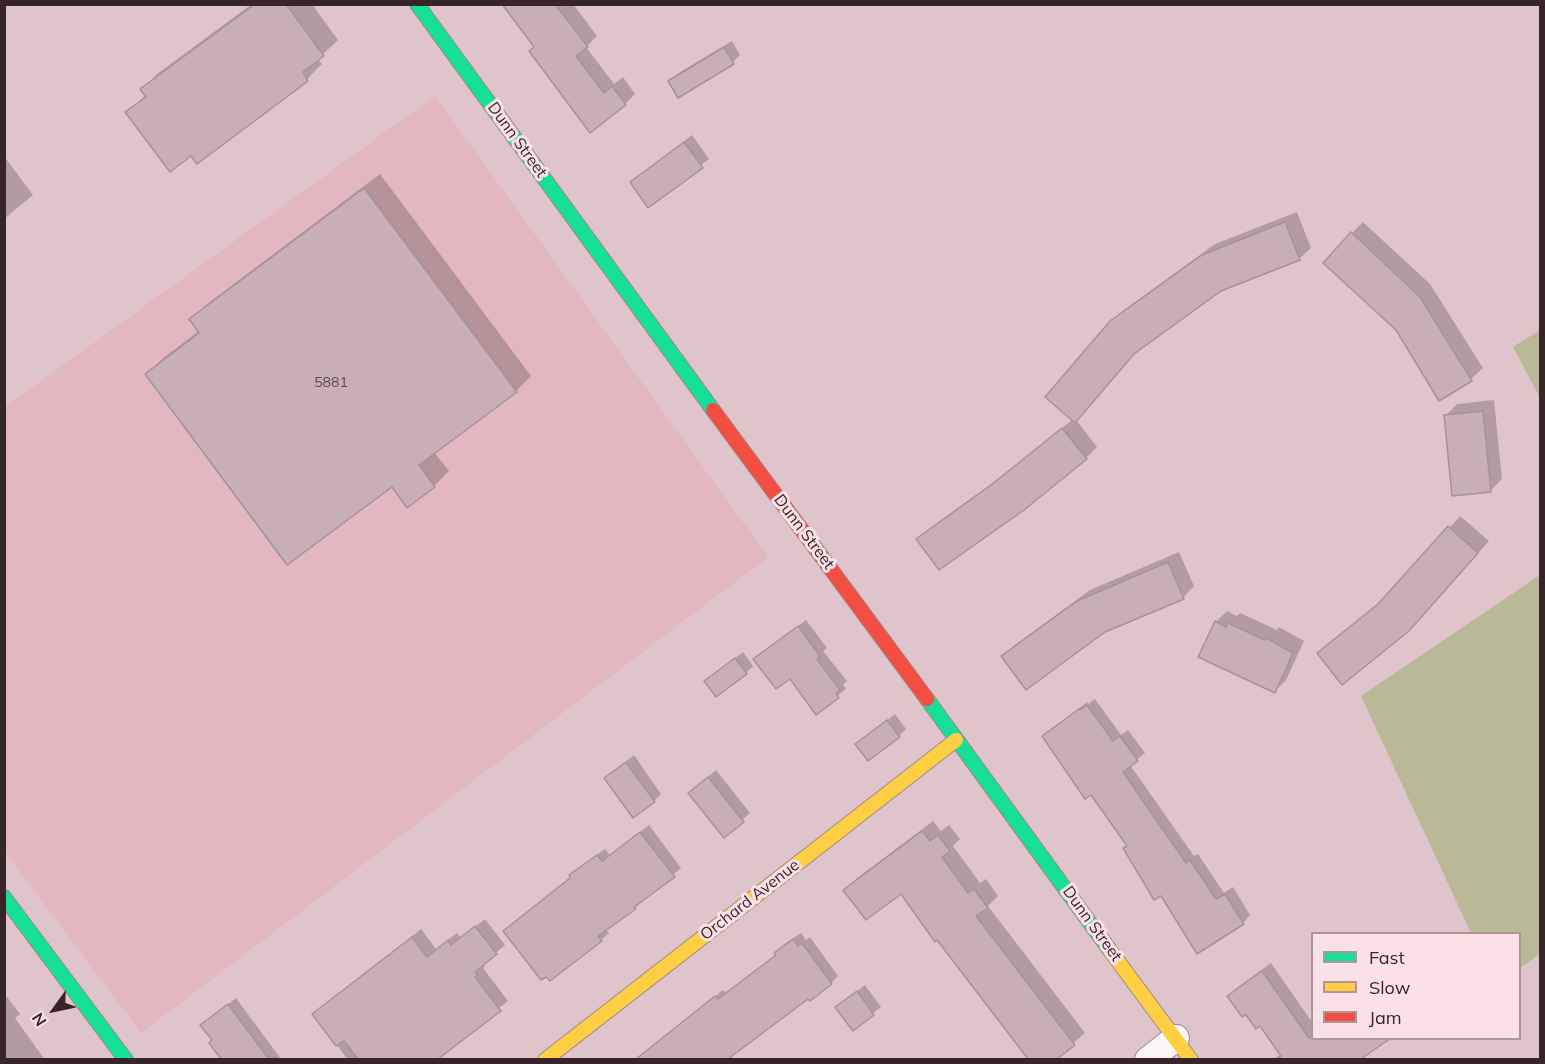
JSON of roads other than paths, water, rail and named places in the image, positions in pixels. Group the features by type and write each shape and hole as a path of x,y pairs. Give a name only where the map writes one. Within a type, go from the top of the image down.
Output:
{"street":[{"name":"Dunn Street","path":"417,4 1191,1059"},
{"name":"Orchard Avenue","path":"545,1059 956,740"},
{"path":"4,897 126,1059"},
{"path":"1148,1059 1176,1038"}]}
